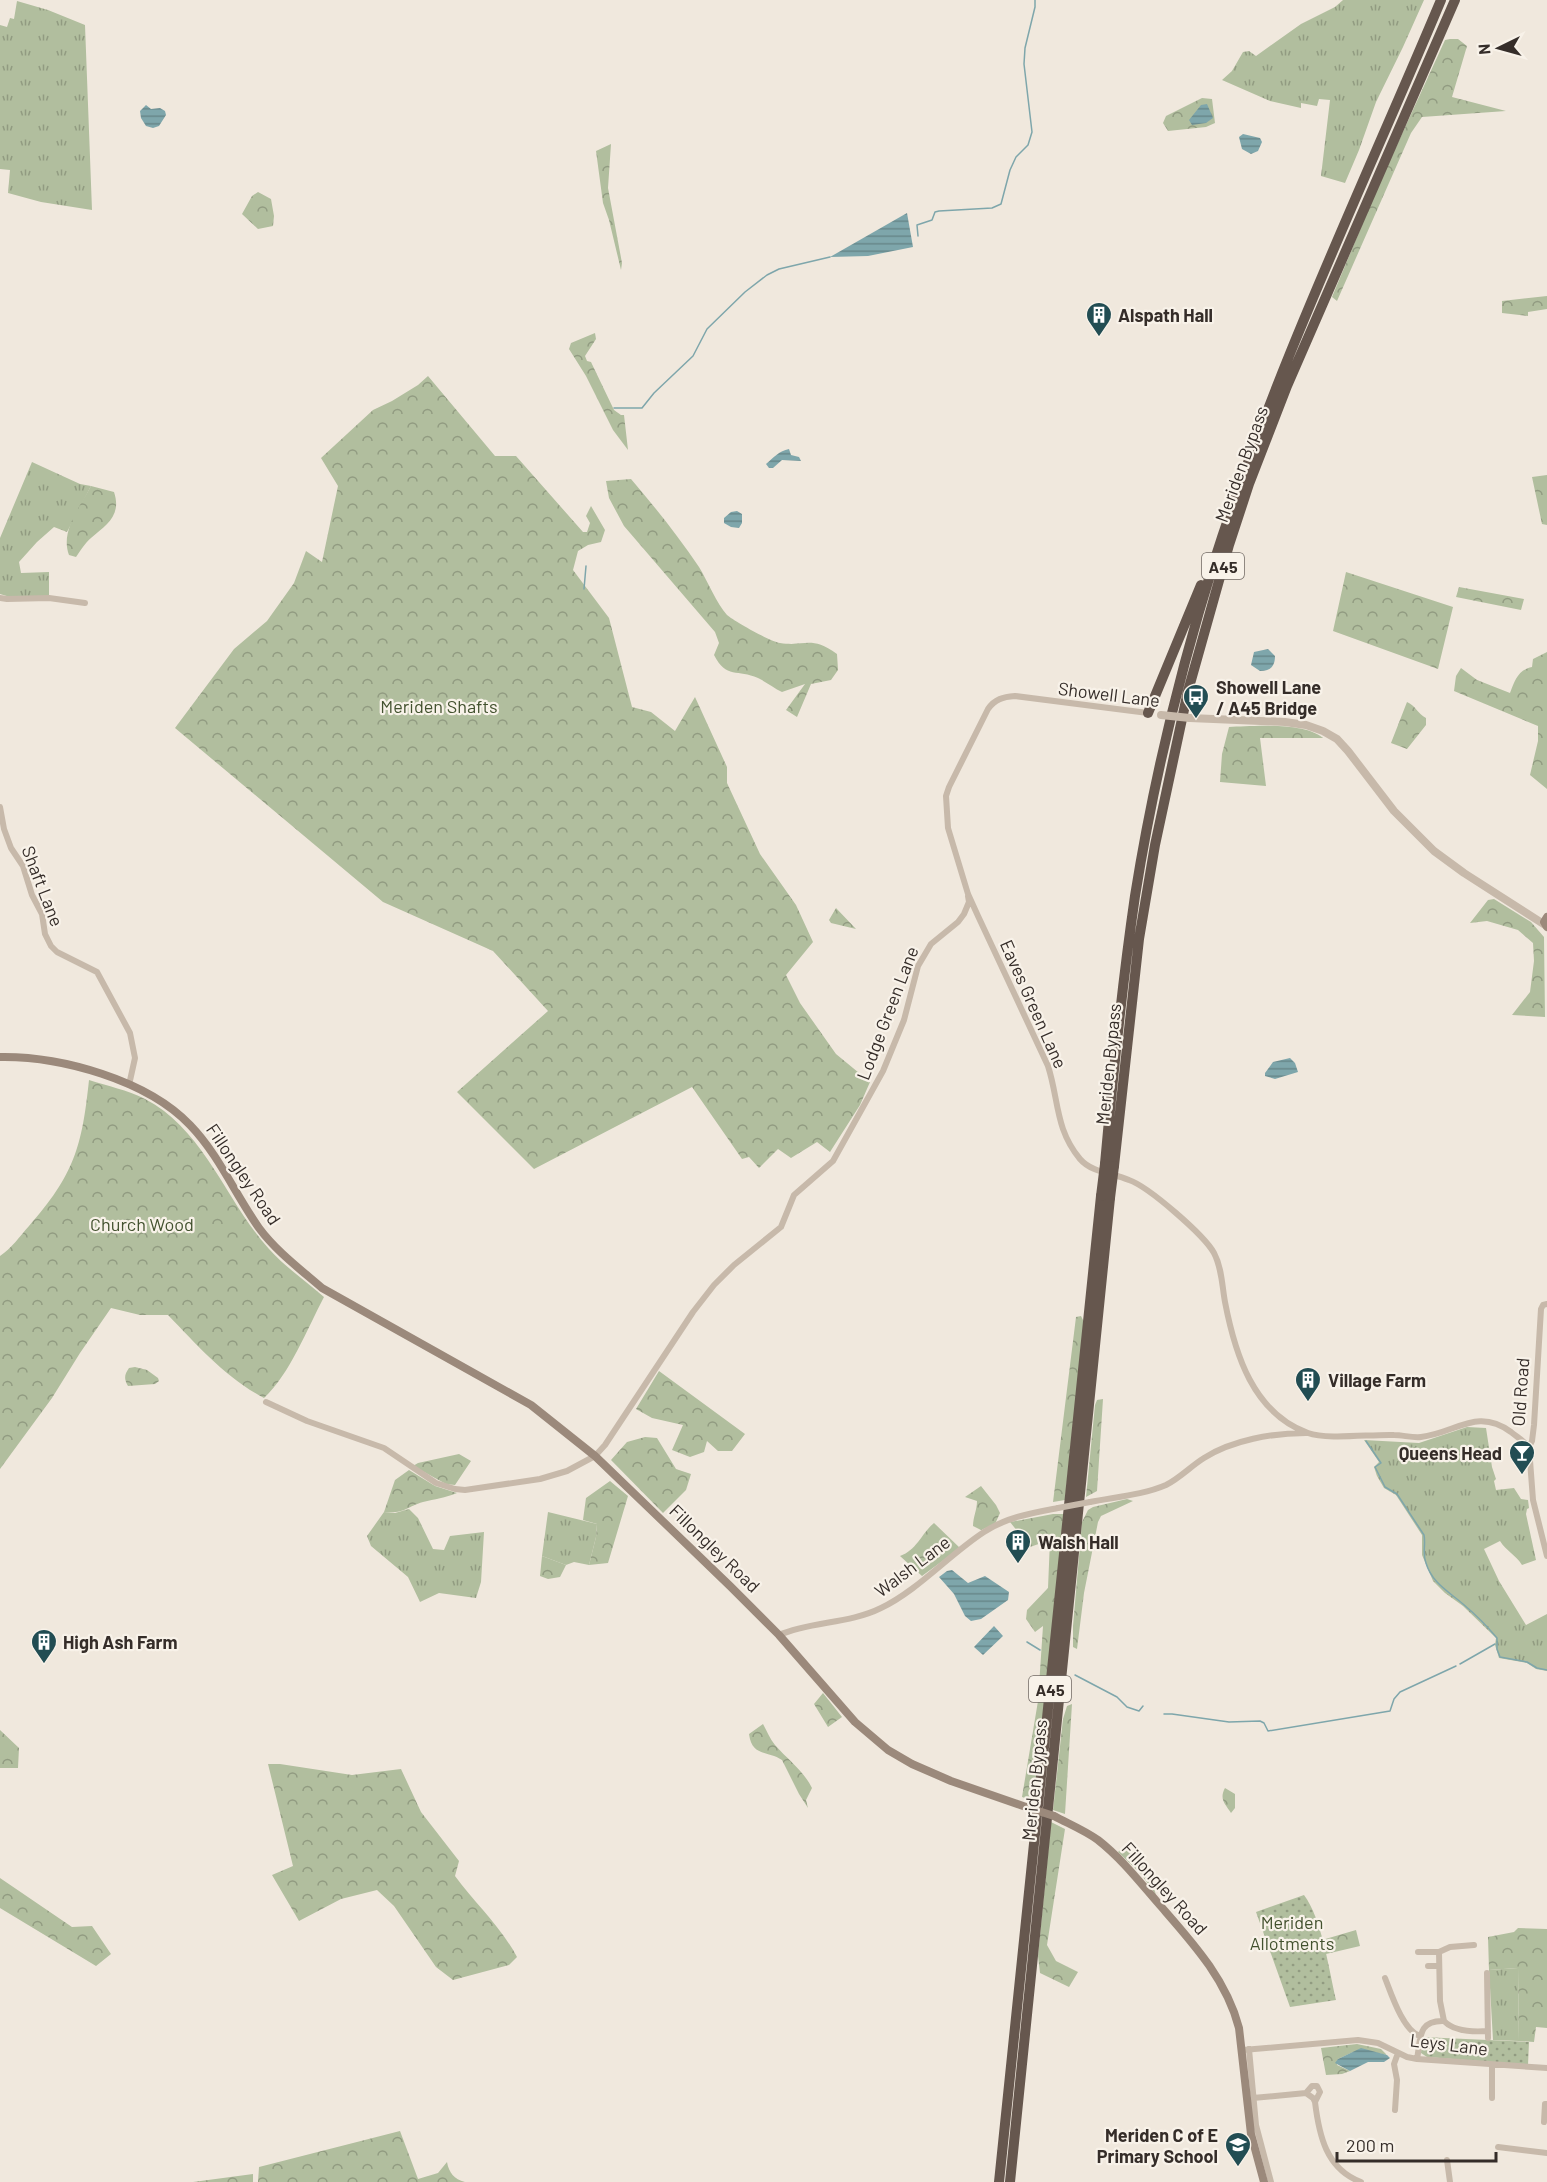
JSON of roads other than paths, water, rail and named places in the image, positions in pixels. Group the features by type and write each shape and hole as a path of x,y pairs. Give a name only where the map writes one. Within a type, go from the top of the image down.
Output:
{"highway":[{"name":"Meriden Bypass","path":"1109,1165 1124,982 1136,894 1163,755 1183,673 1215,562 1280,378 1441,0"},
{"name":"Meriden Bypass","path":"999,2182 1105,1197 1139,939 1155,845 1188,691 1249,484 1287,386 1455,0"},
{"path":"1148,713 1204,578 1215,562"},
{"name":"Meriden Bypass","path":"1010,2182 1105,1197"}],"main road":[{"name":"Fillongley Road","path":"0,1057 24,1057 77,1067 129,1085 171,1107 191,1126 217,1160 259,1228 273,1245 322,1288 531,1405 595,1456 671,1527 779,1635 855,1722 888,1750 912,1764 951,1781 1054,1816 1086,1832 1114,1854 1202,1955 1222,1983 1229,1998 1246,2050 1251,2134 1264,2182"}],"street":[{"path":"0,597 7,599 49,598 85,603"},
{"name":"Showell Lane","path":"968,894 948,828 946,796 954,775 993,702 1015,696 1190,718 1284,722 1306,725 1323,731 1337,739 1394,811 1434,851 1546,924"},
{"name":"Shaft Lane","path":"0,807 4,830 23,866 32,896 42,914 45,934 51,946 64,956 97,972 130,1033 135,1058 129,1085"},
{"path":"968,894 969,902 964,914 978,916"},
{"name":"Eaves Green Lane","path":"968,894 1048,1066 1054,1086 1058,1120 1064,1136 1080,1160 1092,1168 1143,1186 1213,1251 1219,1263 1232,1337 1252,1385 1268,1408 1293,1426 1325,1436 1419,1437 1433,1435 1454,1426 1486,1421 1508,1430 1528,1447"},
{"name":"Lodge Green Lane","path":"595,1456 620,1424 693,1312 714,1285 734,1265 782,1227 794,1194 833,1161 883,1071 904,1020 918,966 931,944 958,922 964,914"},
{"name":"Old Road","path":"1547,1304 1541,1309 1534,1425 1532,1441 1528,1447 1533,1500 1547,1556"},
{"path":"266,1402 307,1421 384,1448 436,1483 456,1489 465,1490 540,1479 567,1471 595,1456"},
{"path":"1288,1433 1293,1426"},
{"path":"1288,1433 1310,1433"},
{"name":"Walsh Lane","path":"779,1635 791,1630 851,1619 897,1600 986,1531 1015,1517 1147,1491 1168,1484 1206,1457 1225,1448 1288,1433"},
{"path":"1418,1952 1439,1952 1450,1947 1474,1945"},
{"path":"1439,1952 1440,2001 1444,2021 1448,2026 1488,2034 1487,1973"},
{"path":"1428,1966 1439,1966"},
{"path":"1385,1978 1406,2025 1420,2036"},
{"path":"1384,1997 1392,1994"},
{"path":"1417,2059 1423,2029 1434,2021 1444,2021"},
{"name":"Leys Lane","path":"1246,2050 1359,2040 1378,2043 1417,2059 1547,2068"},
{"name":"Fillongley Road","path":"1246,2050 1262,2151 1271,2182"},
{"path":"1395,2110 1398,2102 1394,2064 1398,2053"},
{"path":"1492,2065 1492,2098"},
{"path":"1253,2098 1305,2092 1312,2086 1317,2086 1320,2092 1315,2102"},
{"path":"1305,2092 1315,2102 1324,2147 1330,2157 1345,2174 1361,2182"},
{"path":"1544,2122 1545,2104 1547,2104"},
{"path":"1497,2146 1547,2153"},
{"path":"1447,2160 1450,2182"}],"water":[{"path":"1207,104 1213,118 1206,123 1192,125 1189,120 1201,105"},
{"path":"146,105 151,109 160,108 165,111 166,115 159,126 153,128 146,126 141,118 140,111"},
{"path":"1243,134 1260,138 1262,142 1258,151 1251,154 1242,149 1239,137"},
{"path":"907,213 913,247 868,256 830,257"},
{"path":"789,449 791,455 799,457 801,461 782,460 773,468 769,468 766,464 779,453"},
{"path":"737,511 742,514 742,523 739,528 724,523 724,518 731,512"},
{"path":"1268,649 1275,656 1273,666 1260,671 1251,665 1254,652"},
{"path":"1290,1058 1295,1063 1298,1072 1275,1079 1265,1076 1273,1062"},
{"path":"952,1570 968,1583 985,1576 1009,1592 1008,1600 981,1619 971,1621 965,1616 954,1594 939,1577"},
{"path":"994,1626 1003,1636 983,1655 974,1647"},
{"path":"1361,2048 1387,2055 1390,2058 1384,2062 1368,2062 1350,2071 1335,2063 1338,2059"}],"waterway":[{"path":"918,236 917,225 932,220 935,212 992,208 1001,204 1010,170 1016,157 1028,145 1032,132 1024,64 1035,0"},
{"path":"614,408 642,408 654,393 693,356 707,329 745,292 767,275 779,269 830,257"},
{"path":"584,589 586,566"},
{"path":"1366,1441 1381,1463 1375,1467 1385,1487 1397,1494 1424,1535 1425,1559 1432,1576 1497,1638 1500,1657 1527,1662 1537,1668 1547,1670"},
{"path":"1027,1642 1040,1650"},
{"path":"1460,1664 1495,1644"},
{"path":"1164,1714 1229,1722 1260,1721 1264,1723 1268,1731 1390,1711 1394,1699 1400,1692 1456,1666"},
{"path":"1075,1675 1117,1697 1127,1707 1139,1711 1143,1706"}],"place":[{"name":"Alspath Hall","path":"1099,338"},
{"name":"Showell Lane / A45 Bridge","path":"1196,720"},
{"name":"Village Farm","path":"1308,1403"},
{"name":"Queens Head","path":"1522,1476"},
{"name":"Walsh Hall","path":"1018,1565"},
{"name":"High Ash Farm","path":"44,1665"},
{"name":"Meriden C of E Primary School","path":"1238,2168"}],"park label":[{"name":"Meriden Shafts","path":"439,706"},
{"name":"Church Wood","path":"142,1224"},
{"name":"Meriden Allotments","path":"1292,1932"}]}
